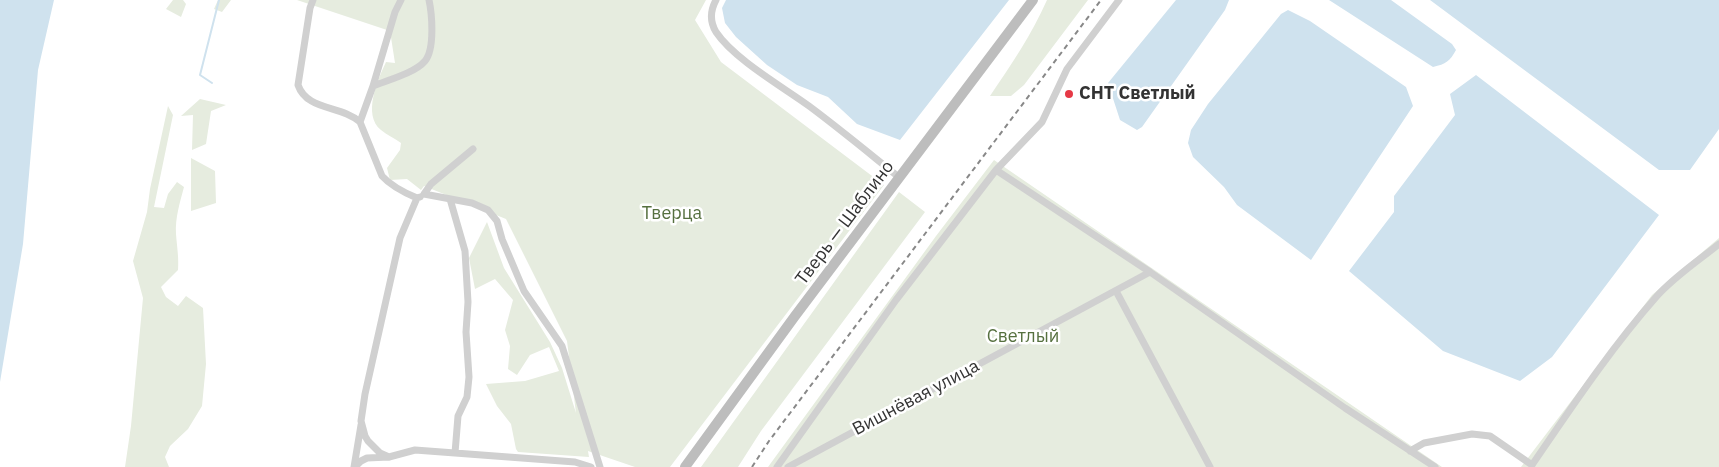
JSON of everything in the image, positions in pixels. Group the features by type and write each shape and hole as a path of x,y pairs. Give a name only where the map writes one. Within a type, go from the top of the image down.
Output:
{"street":[{"path":"313,0 310,8 298,86 300,92 312,103 341,111 360,122 382,176 387,182 417,198"},
{"path":"360,122 395,12 401,0"},
{"path":"373,86 415,69 426,60 429,55 433,26 429,0"},
{"path":"716,0 712,6 711,20 716,32 731,48 743,59 816,111 900,178"},
{"name":"Тверь — Шаблино","path":"685,467 795,316 1033,0"},
{"path":"777,467 896,300 996,170 1042,122 1054,93 1067,69 1119,0"},
{"path":"355,467 367,386 400,238 417,198 424,194 431,184 473,149"},
{"path":"996,170 1150,272 1345,408 1435,467"},
{"path":"424,194 472,203 485,208 497,221 502,239 524,292 562,346 600,467"},
{"path":"450,199 465,251 468,302 466,332 469,377 467,398 458,416 456,453"},
{"path":"1410,450 1424,444 1472,434 1490,436 1533,466 1590,380 1657,296 1674,279 1719,244"},
{"name":"Вишнёвая улица","path":"788,467 1150,272"},
{"path":"1116,291 1210,467"},
{"path":"361,421 368,441 380,453 389,457"},
{"path":"355,467 367,458 389,457 415,450 575,462 591,467"}],"green space":[{"path":"173,0 183,0 186,4 181,17 166,9"},
{"path":"218,0 231,0 222,12 214,9"},
{"name":"Тверца","path":"297,0 706,0 695,20 721,62 884,185 670,467 635,467 588,451 589,457 518,452 511,424 497,406 486,384 525,381 559,371 549,347 530,355 517,375 508,369 510,346 505,330 513,300 495,279 475,289 469,258 487,222 504,268 550,342 562,368 576,413 567,341 506,219 424,186 421,190 407,179 390,180 387,168 400,150 401,143 383,132 375,123 372,106 376,87 386,62 395,63 390,31"},
{"path":"1047,0 1088,0 1024,85 1011,96 990,96 1028,37"},
{"path":"200,99 226,105 211,111 206,144 192,150 193,115 181,116"},
{"path":"168,106 173,115 154,207 164,208 168,194 177,182 184,187 176,222 178,270 161,287 166,297 178,306 186,296 203,308 206,364 202,406 188,429 170,446 165,457 169,467 125,467 131,426 143,298 133,261 147,212 150,189"},
{"path":"191,158 215,171 216,203 191,211"},
{"name":"Светлый","path":"994,160 1442,467 768,467 936,236"},
{"path":"899,192 925,212 761,431 738,467 701,467"},
{"path":"1719,238 1719,467 1521,467 1652,295"}],"water":[{"path":"0,0 54,0 38,70 23,244 0,382"},
{"path":"726,0 1009,0 900,140 857,124 828,97 797,85 767,65 736,37 725,23 722,8"},
{"path":"1176,0 1229,0 1225,10 1142,127 1137,130 1120,120 1108,83"},
{"path":"1329,0 1391,0 1452,44 1456,50 1447,62 1433,67"},
{"path":"1430,0 1719,0 1719,129 1690,170 1659,170"},
{"path":"1288,10 1310,21 1406,87 1413,106 1311,260 1237,205 1224,187 1193,157 1188,143 1191,130 1208,104 1281,14"},
{"path":"1476,75 1659,215 1552,357 1520,381 1443,351 1349,271 1394,212 1394,196 1455,115 1450,94"}],"waterway":[{"path":"212,83 200,75 219,0"}],"railway":[{"path":"752,467 769,441 1101,0"}],"place":[{"name":"СНТ Светлый","path":"1069,94"}]}
